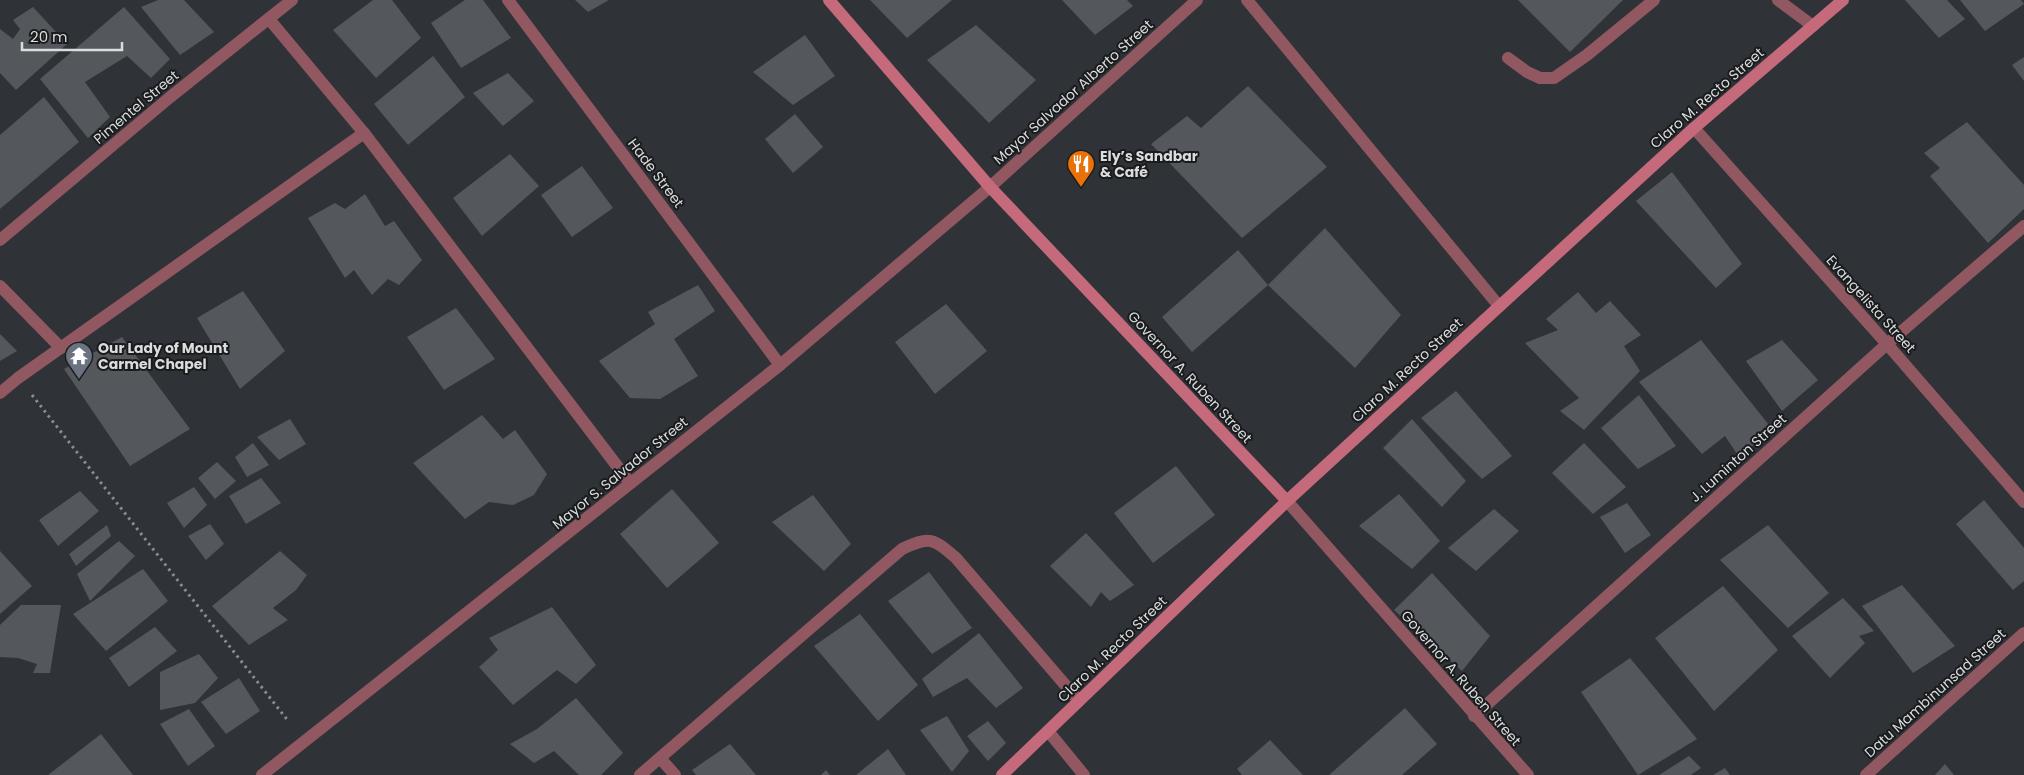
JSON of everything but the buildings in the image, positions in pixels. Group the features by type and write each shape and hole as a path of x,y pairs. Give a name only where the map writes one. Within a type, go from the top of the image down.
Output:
{"main road":[{"name":"Governor A. Ruben Street","path":"829,0 990,187 1287,501"},
{"name":"Claro M. Recto Street","path":"1002,775 1287,501 1694,128 1843,0"}],"street":[{"name":"Pimentel Street","path":"0,240 169,98 292,0"},
{"name":"Hade Street","path":"508,0 780,364"},
{"name":"Mayor Salvador Alberto Street","path":"990,187 1197,0"},
{"path":"1247,0 1499,306"},
{"path":"1508,58 1527,72 1540,78 1554,78 1587,55 1654,0"},
{"path":"1778,0 1812,26"},
{"path":"269,18 364,133 630,483"},
{"name":"Evangelista Street","path":"1694,128 1887,344 2024,502"},
{"path":"0,393 18,378 364,133"},
{"name":"Mayor S. Salvador Street","path":"262,775 780,364 990,187"},
{"name":"J. Luminton Street","path":"1474,716 1887,344 2024,226"},
{"path":"0,286 61,348"},
{"name":"Governor A. Ruben Street","path":"1287,501 1474,716 1528,775"},
{"path":"640,775 902,549 922,540 939,543 956,558 1079,701"},
{"name":"Datu Mambinunsad Street","path":"1866,775 2024,633"},
{"path":"1048,731 1084,775"},
{"path":"660,758 675,775"}],"path":[{"path":"18,378 305,742"}],"place":[{"name":"Ely’s Sandbar & Café","path":"1081,188"},
{"name":"Our Lady of Mount Carmel Chapel","path":"79,380"}]}
